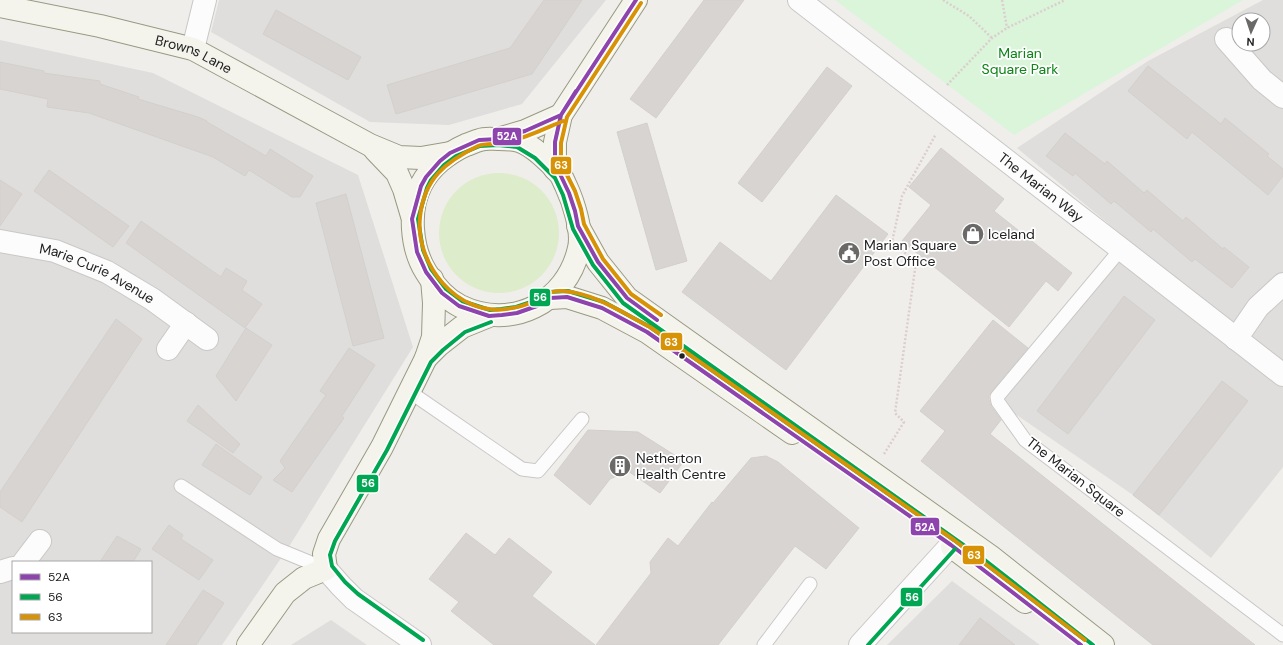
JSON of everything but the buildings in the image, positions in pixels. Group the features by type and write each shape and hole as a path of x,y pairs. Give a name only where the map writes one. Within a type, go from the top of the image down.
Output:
{"street":[{"path":"193,49 205,0"},
{"path":"555,169 555,142 561,115 636,0"},
{"name":"The Marian Way","path":"799,0 1283,375"},
{"name":"Browns Lane","path":"0,6 100,26 193,49 370,145 399,156 421,158 450,153"},
{"path":"1226,39 1262,80 1283,97"},
{"path":"412,219 421,186 426,177 435,166 450,153 479,140 498,138 525,131 561,115"},
{"path":"426,358 439,345 462,328 489,316 517,313 537,306 550,298 561,286 572,268 580,246 575,211 569,193 560,174 539,153 519,141 498,138"},
{"name":"Browns Lane","path":"370,145 397,173 404,190 412,219 417,252 426,272 442,293 459,306 489,316"},
{"path":"578,226 598,262 627,298 990,556 1103,645"},
{"name":"Marie Curie Avenue","path":"0,241 55,251 107,272 152,299 207,338"},
{"path":"420,645 354,599 326,569 324,554 329,539 382,447 426,358 433,337 434,303 432,280"},
{"path":"1236,339 1258,307 1283,284"},
{"path":"550,298 567,297 602,308 646,332 951,546 1081,645"},
{"path":"168,349 186,323"},
{"path":"25,561 40,541"},
{"path":"860,645 951,546"},
{"path":"0,572 12,568"},
{"path":"248,645 285,593 304,578 326,569"}],"lane":[{"name":"The Marian Square","path":"1121,249 997,397 998,402 1025,440 1283,635"},
{"path":"410,392 522,469 538,471 582,419"},
{"path":"181,486 277,549 326,569"},
{"path":"764,645 810,584"}],"path":[{"path":"943,0 969,16 992,38"},
{"path":"1002,0 1007,28"},
{"path":"947,85 992,38 1007,28 1065,0"},
{"path":"873,472 904,422 896,413 916,262 892,242 902,196 947,114"}],"shaded area":[{"path":"219,0 606,0 522,104 449,125 370,122 211,32"},
{"path":"1263,0 1283,0 1283,467 1211,558 1133,495 998,402 1134,245 1017,148 1148,61 1231,17 1231,52 1271,52 1271,12 1240,12"},
{"path":"0,40 153,73 358,175 413,347 290,545 222,645 0,645"},
{"path":"952,581 1040,645 887,645"},
{"path":"331,620 367,645 291,645"}],"green space":[{"name":"Marian Square Park","path":"835,0 1243,0 1014,135"},
{"path":"499,173 522,178 532,183 541,191 549,200 554,210 559,233 554,256 549,266 541,275 532,283 522,288 499,293 476,288 466,283 457,275 449,266 444,256 439,233 444,210 449,200 457,191 466,183 476,178"}],"transit line":[{"name":"52A","path":"636,0 561,115 525,131 498,139 479,140 450,153 440,161 426,177 421,186 412,219 417,252 426,272 442,293 459,306 489,316 517,313 537,306 550,298 567,297 602,308 647,332 951,545 1081,645"},
{"name":"63","path":"641,3 567,117 561,143 561,167 565,171 575,191 584,224 603,259 631,294 661,315"},
{"name":"52A","path":"576,91 561,115 555,142 555,169 560,174 569,193 578,226 598,262 627,298 657,320"},
{"name":"63","path":"563,121 513,141 502,144 478,146 446,165 431,182 422,204 420,235 424,252 432,269 443,283 456,295 471,304 488,309 519,307 546,294 558,291 575,293 608,304 650,327 954,540 1085,640"},
{"name":"56","path":"1085,640 954,540 650,327 604,302 568,291 548,292 534,301 516,307 501,309 490,310 462,301 446,289 431,269 423,250 418,219 427,188 431,180 444,165 456,156 480,146 498,145 517,147 535,158 555,178 563,195 573,229 593,265 623,303 986,561 1093,645"},
{"name":"56","path":"423,640 358,594 345,582 332,566 330,555 335,541 387,450 431,362 465,332 491,322"},
{"name":"56","path":"868,645 955,549"}],"place":[{"name":"Iceland","path":"973,234"},
{"name":"Marian Square Post Office","path":"849,253"},
{"name":"Netherton Health Centre","path":"620,466"}]}
